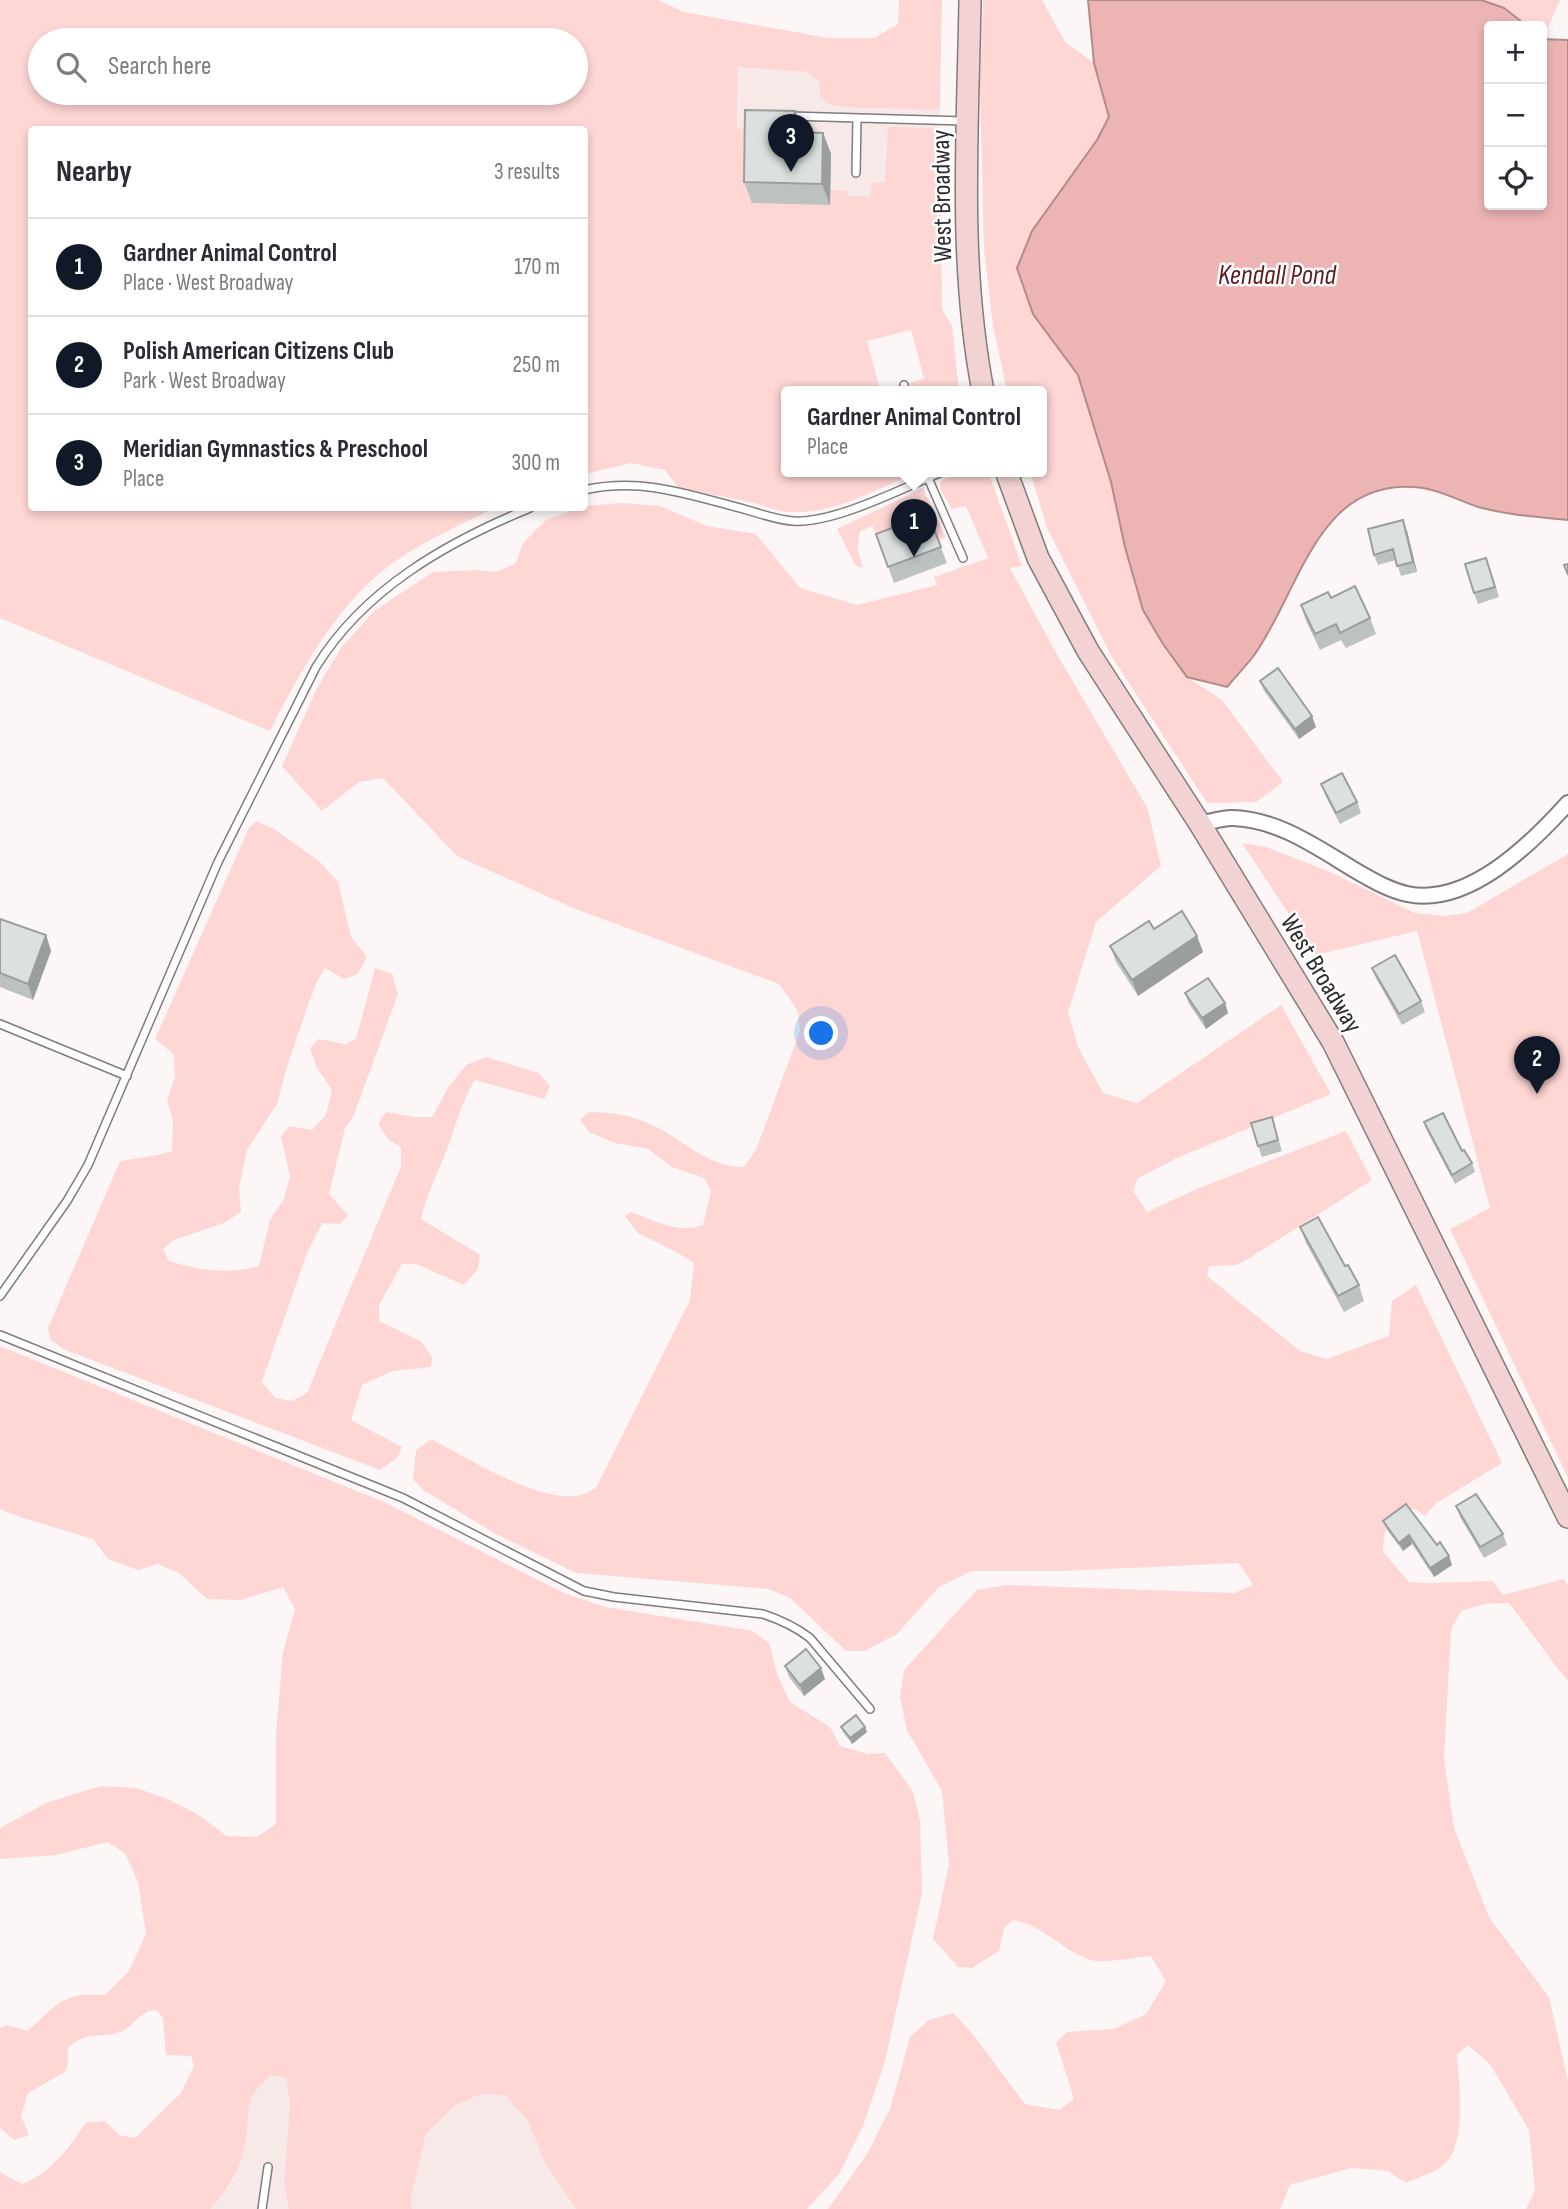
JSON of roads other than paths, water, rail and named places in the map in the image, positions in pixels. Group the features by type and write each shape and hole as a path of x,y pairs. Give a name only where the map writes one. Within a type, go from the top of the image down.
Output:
{"main road":[{"name":"West Broadway","path":"970,0 966,211 972,327 982,386"},
{"name":"West Broadway","path":"1008,477 1038,558 1088,651 1200,824 1333,1042 1568,1517"}],"street":[{"path":"1200,824 1229,818 1271,825 1311,843 1382,886 1409,895 1432,895 1460,888 1499,867 1537,837 1568,803"}],"lane":[{"path":"780,116 968,121"},
{"path":"856,173 857,118"},
{"path":"588,489 629,484 660,487 792,521 814,521 838,514 921,477"},
{"path":"927,477 963,558"},
{"path":"0,1296 67,1201 88,1165 218,862 316,667 332,641 377,595 429,558 524,511"},
{"path":"0,1024 127,1076"},
{"path":"0,1335 403,1498 584,1591 614,1597 763,1614 776,1618 810,1639 870,1709"},
{"path":"262,2209 268,2167"}],"water":[{"name":"Kendall Pond","path":"1088,0 1481,0 1504,8 1521,21 1484,21 1484,210 1547,210 1547,39 1568,40 1568,520 1489,510 1423,488 1388,488 1359,498 1336,517 1317,541 1255,654 1227,687 1187,677 1143,610 1125,547 1111,482 1078,375 1033,314 1017,268 1032,231 1097,140 1109,117 1094,63"}],"place":[{"name":"Meridian Gymnastics & Preschool","path":"791,172"},
{"name":"Gardner Animal Control","path":"914,557"},
{"name":"Polish American Citizens Club","path":"1537,1094"}]}
